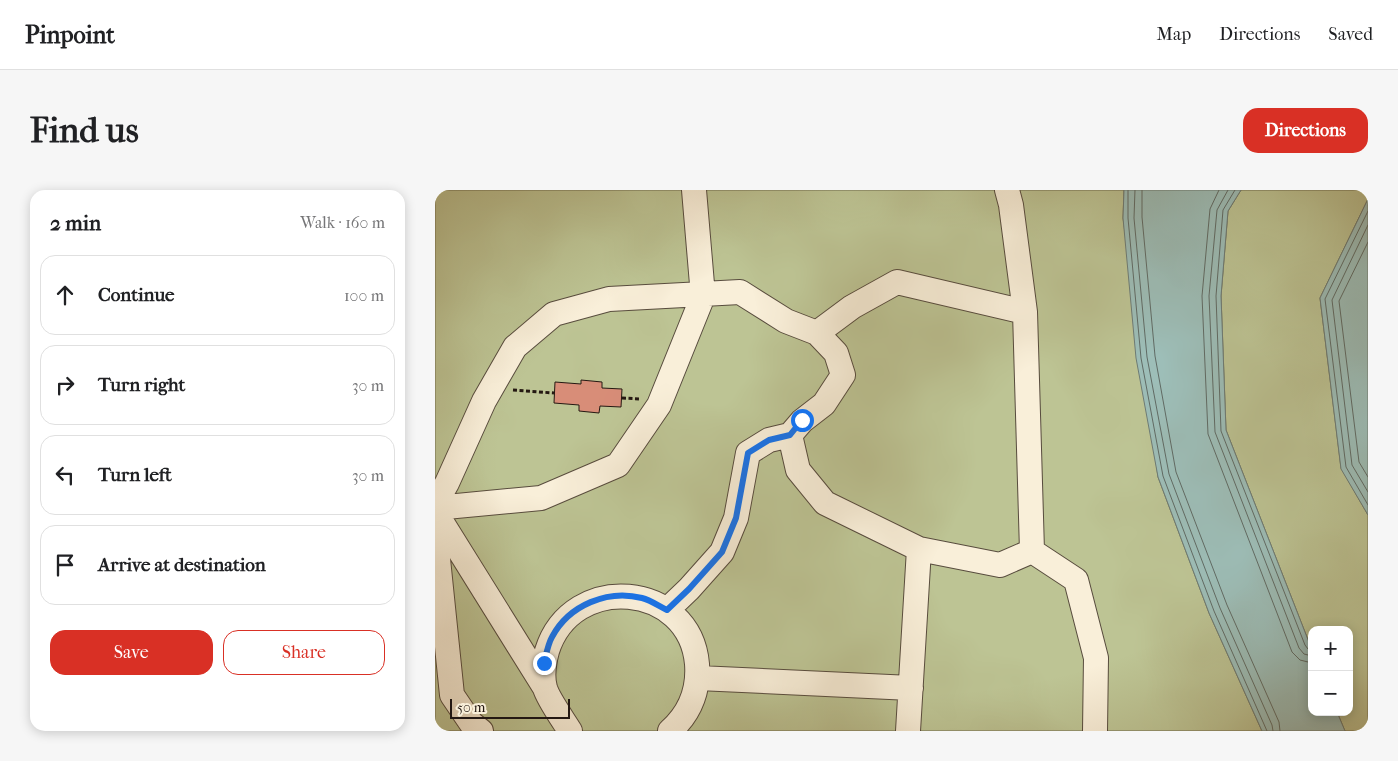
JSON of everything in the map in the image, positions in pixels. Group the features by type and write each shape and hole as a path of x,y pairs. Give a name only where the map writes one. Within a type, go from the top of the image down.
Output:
{"lane":[{"path":"435,506 541,498 618,465 659,405 703,296 694,190"},
{"path":"1007,190 1011,205 1025,312 1032,551"},
{"path":"817,333 852,307 897,282 1025,312"},
{"path":"435,506 491,389 515,347 554,314 609,299 703,296 740,292 786,321 817,333 837,353 843,375 824,404 802,420 790,435 769,440 748,453 736,518 722,552 689,589 667,610"},
{"path":"790,435 798,470 825,503 919,549 1000,565 1032,551"},
{"path":"435,512 570,731"},
{"path":"435,530 452,695 471,722 481,731"},
{"path":"908,731 919,549"},
{"path":"1032,551 1076,580 1096,658 1095,731"},
{"path":"545,689 544,663 549,646 552,637 568,616 590,601 616,595 643,598 667,610 685,629 696,653 698,678 693,701 681,721 670,731"},
{"path":"698,678 911,688"}],"path":[{"path":"491,389 555,393"}],"green space":[{"path":"435,190 1124,190 1123,218 1158,477 1209,613 1262,731 435,731"},
{"path":"1241,190 1368,190 1368,199 1320,298 1341,468 1368,515 1368,731 1345,731 1339,716 1353,716 1353,626 1308,626 1308,640 1226,430 1221,296 1228,211"}],"water":[{"path":"1124,190 1241,190 1228,211 1221,296 1226,430 1308,640 1308,716 1339,716 1345,731 1262,731 1209,613 1158,477 1136,358 1123,218"},
{"path":"1368,199 1368,515 1341,469 1320,298"}],"building":[{"path":"581,380 602,382 602,388 622,389 621,407 600,406 599,413 579,411 579,405 554,403 555,382 581,384"}],"route":[{"path":"544,663 552,637 568,616 590,601 616,595 643,598 667,610 689,589 722,552 736,518 748,453 769,440 790,435 802,420"}]}
